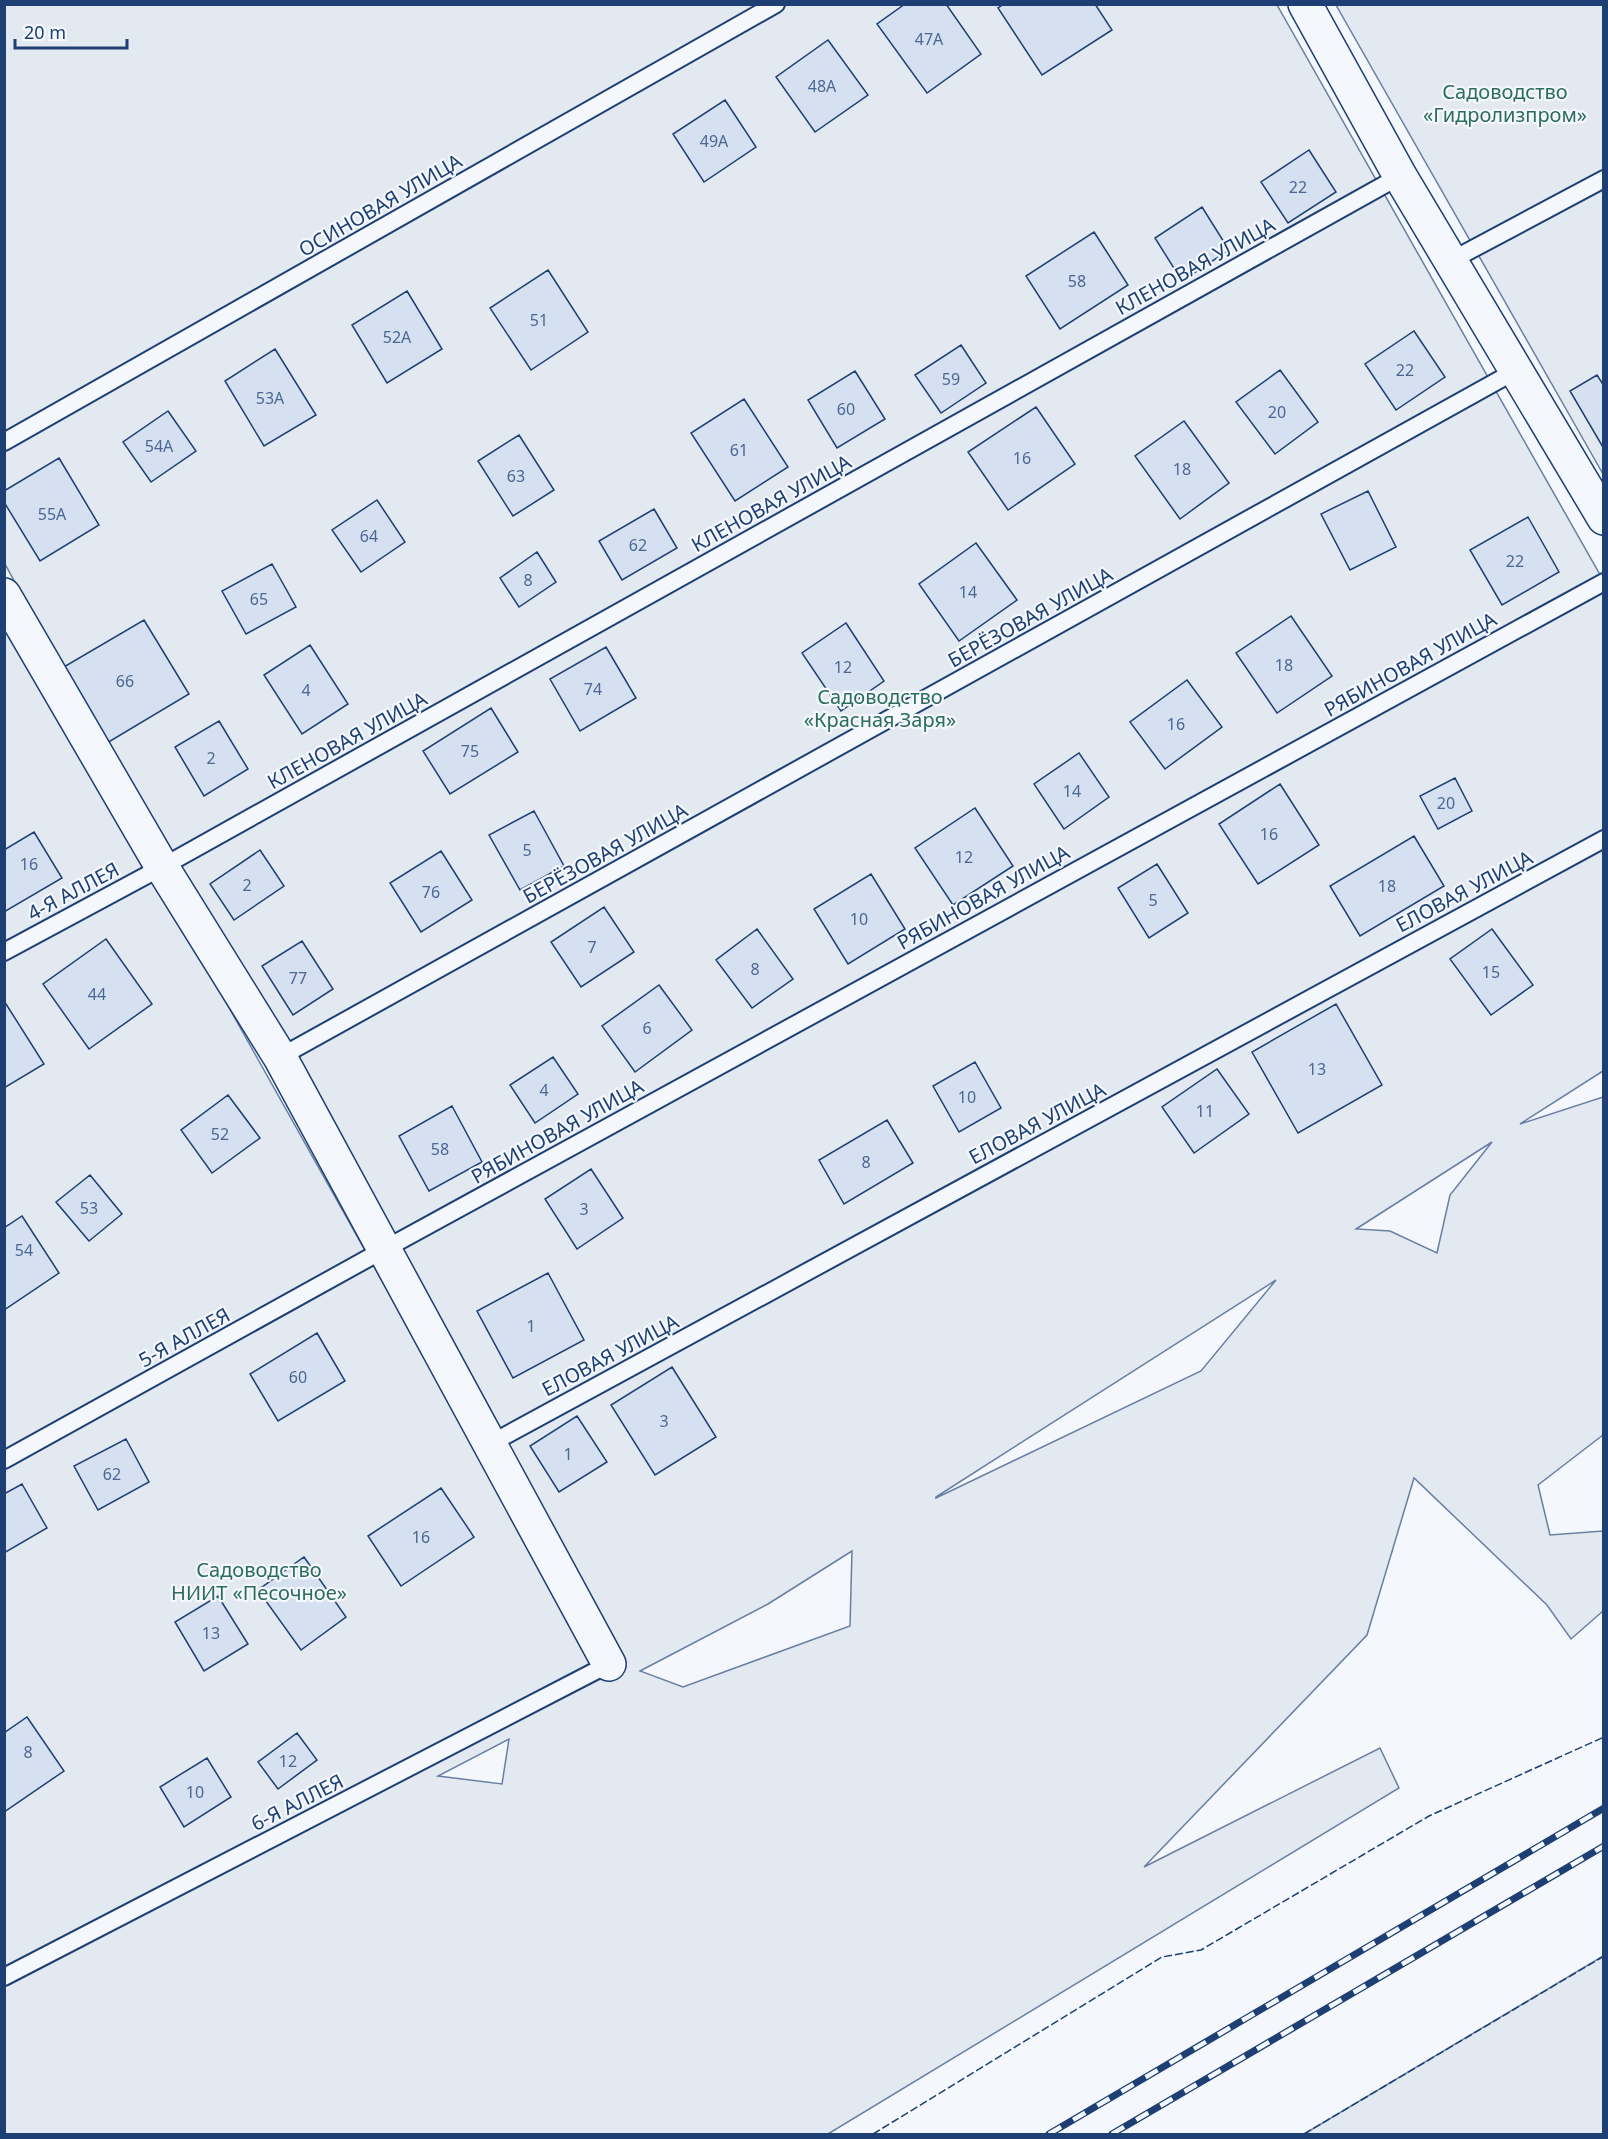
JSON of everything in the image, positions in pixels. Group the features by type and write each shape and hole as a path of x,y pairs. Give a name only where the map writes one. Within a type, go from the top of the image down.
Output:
{"street":[{"path":"1305,4 1400,176 1604,519"},
{"path":"4,595 162,867 280,1057 609,1664"}],"lane":[{"name":"ОСИНОВАЯ УЛИЦА","path":"4,442 776,4"},
{"name":"КЛЕНОВАЯ УЛИЦА","path":"162,867 1400,176"},
{"path":"1452,260 1604,179"},
{"name":"БЕРЁЗОВАЯ УЛИЦА","path":"280,1057 1517,370"},
{"name":"РЯБИНОВАЯ УЛИЦА","path":"383,1250 1604,582"},
{"name":"ЕЛОВАЯ УЛИЦА","path":"490,1443 1604,839"},
{"name":"4-Я АЛЛЕЯ","path":"4,951 162,867"},
{"name":"5-Я АЛЛЕЯ","path":"4,1460 383,1250"},
{"name":"6-Я АЛЛЕЯ","path":"4,1977 609,1664"}],"green space":[{"name":"Садоводство «Красная Заря»","path":"5,5 1277,5 1603,580 1603,1071 1520,1124 1603,1097 1603,1435 1538,1485 1550,1535 1603,1531 1603,1611 1571,1639 1547,1605 1414,1478 1367,1635 1144,1867 1380,1748 1399,1788 828,2134 5,2134 4,606 599,1668 5,564","holes":["1492,1142 1450,1195 1437,1253 1390,1231 1356,1229","1276,1280 1201,1371 936,1497","852,1551 850,1626 683,1687 640,1671 768,1604","509,1739 502,1784 438,1776"]},
{"name":"Садоводство «Гидролизпром»","path":"1336,5 1603,5 1603,474"},
{"path":"1603,1956 1603,2134 1304,2134"}],"building":[{"path":"905,4 946,4 981,54 927,93 877,24"},
{"path":"1004,4 1095,4 1112,30 1042,75 998,8"},
{"path":"828,40 868,95 815,132 776,77"},
{"path":"725,100 756,147 704,182 673,134"},
{"path":"1309,150 1336,192 1288,223 1261,182"},
{"path":"1202,207 1229,250 1182,281 1155,238"},
{"path":"1094,232 1128,285 1060,329 1026,276"},
{"path":"548,270 588,332 531,370 490,308"},
{"path":"407,291 442,349 387,383 352,325"},
{"path":"1414,331 1445,377 1396,410 1365,364"},
{"path":"961,345 986,383 941,413 915,375"},
{"path":"275,349 316,415 264,446 225,381"},
{"path":"1280,370 1318,422 1275,454 1236,402"},
{"path":"855,371 885,419 837,448 808,400"},
{"path":"1597,375 1604,386 1604,449 1570,391"},
{"path":"744,399 788,467 735,501 691,433"},
{"path":"1036,407 1075,464 1008,510 968,452"},
{"path":"168,411 196,451 151,482 123,442"},
{"path":"1184,421 1229,483 1180,519 1135,456"},
{"path":"519,435 554,490 513,516 478,461"},
{"path":"59,458 99,525 40,561 4,502 4,491"},
{"path":"1368,491 1396,547 1350,570 1321,514"},
{"path":"377,500 405,542 361,572 332,530"},
{"path":"654,509 677,548 622,580 599,541"},
{"path":"1528,517 1559,572 1502,605 1470,550"},
{"path":"976,543 1017,600 959,641 919,584"},
{"path":"537,552 556,582 519,607 500,578"},
{"path":"272,564 296,607 246,634 222,591"},
{"path":"1291,616 1332,676 1277,713 1236,653"},
{"path":"144,620 189,694 107,743 62,668"},
{"path":"846,623 884,681 841,711 802,653"},
{"path":"310,645 348,704 302,734 264,675"},
{"path":"606,647 636,698 580,731 550,679"},
{"path":"1187,680 1222,727 1165,769 1130,722"},
{"path":"491,708 518,752 450,794 423,751"},
{"path":"219,721 248,769 204,796 175,747"},
{"path":"1079,753 1109,797 1064,829 1034,784"},
{"path":"1455,778 1472,811 1438,829 1420,796"},
{"path":"1280,784 1319,845 1258,884 1219,824"},
{"path":"975,808 1013,866 953,905 915,848"},
{"path":"534,811 564,866 520,890 489,835"},
{"path":"34,832 62,878 4,912 4,850"},
{"path":"1414,836 1444,886 1360,936 1330,886"},
{"path":"260,850 284,886 234,920 210,884"},
{"path":"441,851 472,900 421,932 390,883"},
{"path":"1157,864 1188,913 1149,938 1118,888"},
{"path":"871,874 905,929 848,964 814,909"},
{"path":"604,907 634,952 581,987 551,942"},
{"path":"757,929 793,979 752,1008 716,960"},
{"path":"1492,929 1533,985 1491,1015 1450,959"},
{"path":"106,939 152,1004 89,1049 43,984"},
{"path":"302,941 333,989 293,1015 262,966"},
{"path":"659,985 692,1030 635,1072 602,1026"},
{"path":"6,1004 44,1064 4,1088 4,1005"},
{"path":"1336,1004 1382,1085 1298,1133 1252,1052"},
{"path":"553,1057 578,1094 535,1123 510,1085"},
{"path":"975,1062 1001,1108 959,1132 933,1086"},
{"path":"1217,1069 1249,1114 1194,1153 1162,1107"},
{"path":"228,1095 260,1138 212,1173 181,1130"},
{"path":"452,1106 482,1162 429,1191 399,1136"},
{"path":"887,1120 913,1163 844,1204 819,1160"},
{"path":"591,1169 623,1218 577,1249 545,1199"},
{"path":"90,1175 122,1214 89,1241 56,1202"},
{"path":"22,1216 59,1273 4,1310 4,1228"},
{"path":"548,1273 584,1340 513,1378 477,1311"},
{"path":"317,1333 345,1381 278,1421 250,1374"},
{"path":"672,1367 716,1437 655,1475 611,1405"},
{"path":"577,1416 607,1462 559,1492 530,1446"},
{"path":"126,1439 149,1482 98,1510 74,1466"},
{"path":"22,1484 47,1528 4,1553 4,1494"},
{"path":"441,1488 474,1537 401,1586 368,1536"},
{"path":"304,1557 346,1617 301,1650 258,1590"},
{"path":"218,1596 248,1644 204,1671 175,1622"},
{"path":"27,1717 64,1771 4,1812 4,1733"},
{"path":"297,1733 317,1760 278,1789 258,1762"},
{"path":"207,1758 231,1797 184,1827 160,1787"}],"railway":[{"path":"1049,2134 1604,1808"},
{"path":"1112,2134 1604,1846"}],"fence":[{"path":"873,2134 1162,1957 1201,1950 1429,1816 1604,1737"},
{"path":"1304,2134 1604,1956"}],"park label":[{"name":"Садоводство НИИТ «Песочное»","path":"259,1580"}]}
